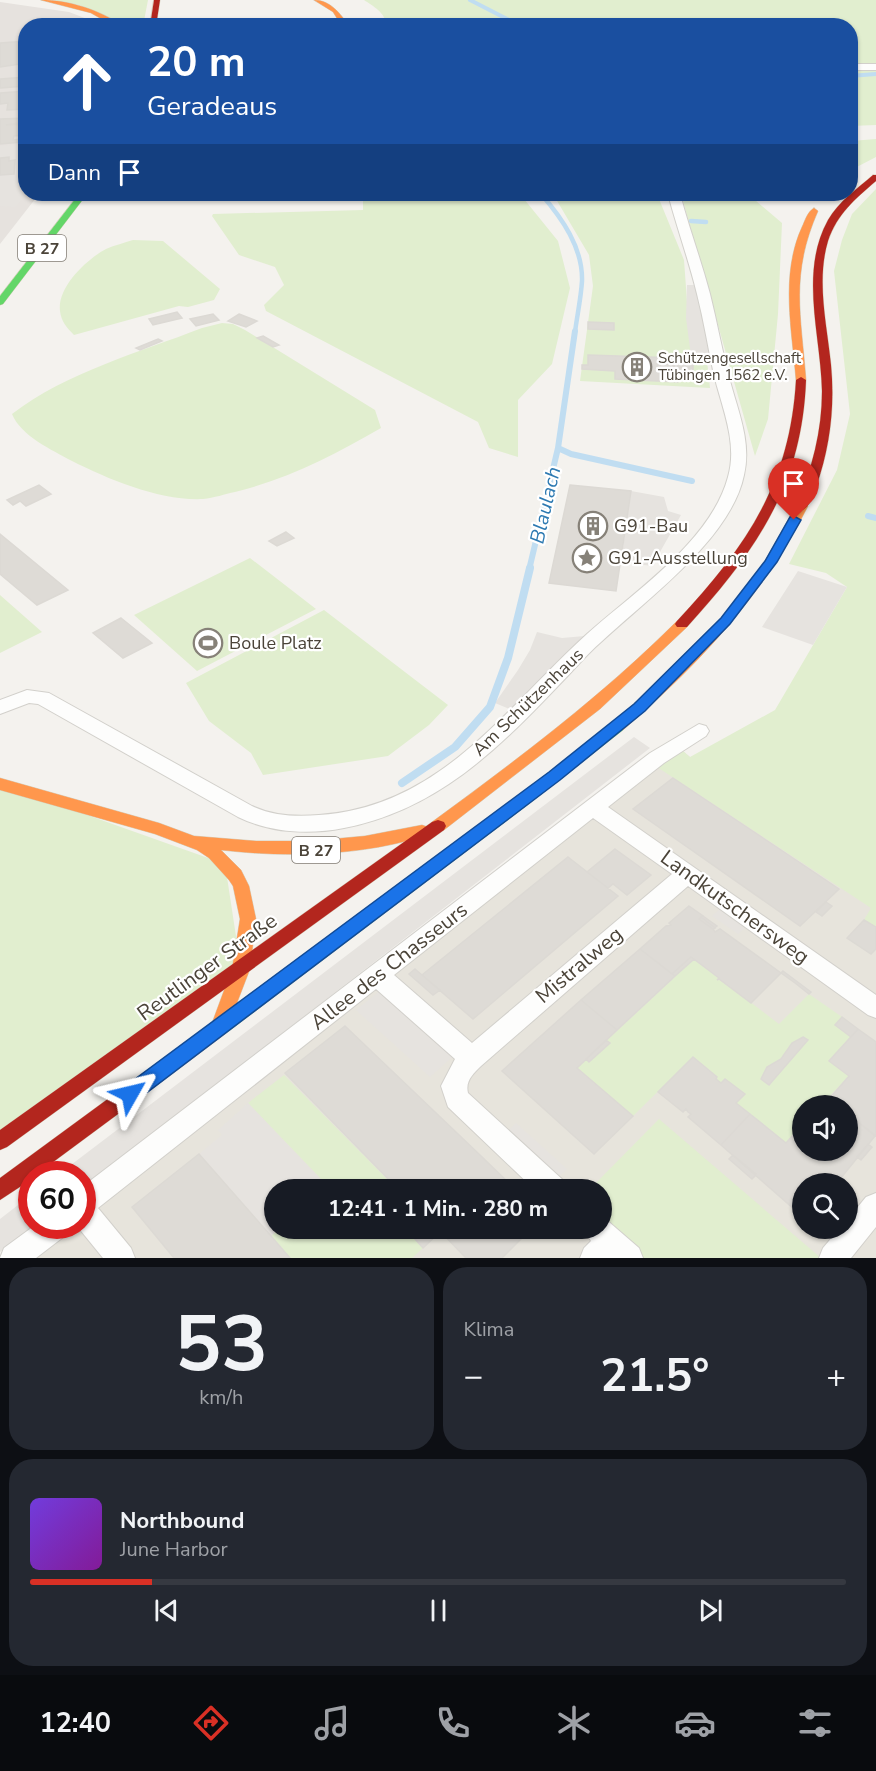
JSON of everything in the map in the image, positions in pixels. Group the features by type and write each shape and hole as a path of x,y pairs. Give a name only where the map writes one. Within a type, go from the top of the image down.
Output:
{"main road":[{"path":"44,0 93,12 105,18"},
{"path":"154,18 157,0"},
{"path":"317,0 335,11 340,18"},
{"path":"331,0 352,18"},
{"path":"858,185 872,169"},
{"name":"B 27","path":"0,302 78,201"},
{"name":"Reutlinger Straße","path":"0,1141 242,969 537,752 640,665 699,607 754,534 784,473 799,424 802,380 795,301 795,255 807,222 822,201"},
{"path":"0,1190 605,737 696,653 750,592 788,534 813,480 821,453 828,402 818,283 821,245 830,223 845,201"},
{"name":"B 27","path":"0,784 192,840 274,851 325,850 359,846 438,826"},
{"name":"B 27","path":"192,840 214,854 230,870 241,886 248,919 242,969"},
{"path":"219,1028 242,969"}],"street":[{"path":"858,67 876,67"},
{"name":"Am Schützenhaus","path":"0,707 27,696 42,698 232,805 258,817 282,821 322,823 369,816 425,791 450,774 495,737 596,635 629,608 700,540 719,516 732,489 739,461 737,431 702,285 676,201"},
{"name":"Allee des Chasseurs","path":"96,1193 593,807 657,758 699,730"},
{"name":"Landkutschersweg","path":"593,807 876,1008"},
{"name":"Mistralweg","path":"543,1179 458,1100 454,1086 460,1071 472,1058 688,873"},
{"path":"377,975 472,1058"},
{"path":"833,1258 876,1206"},
{"path":"96,1227 121,1258"},
{"path":"14,1258 39,1239"}],"shaded area":[{"path":"0,2 69,12 85,18 18,18 18,201 34,201 0,244"},
{"path":"18,145 18,201 21,201 16,207 0,206 0,146"},
{"path":"687,285 702,285 718,357 691,356 686,318"},
{"path":"631,491 664,497 668,511 681,515 652,566 621,562"},
{"path":"798,571 847,587 813,645 762,627"},
{"path":"537,632 562,638 596,635 519,713 495,703 530,650"},
{"path":"634,737 650,748 96,1178 96,1161 76,1161"},
{"path":"676,745 690,757 876,870 876,1258 14,1258 39,1239 96,1239 96,1194"},
{"path":"728,902 754,921 738,934 712,916"},
{"path":"381,990 461,1049 430,1077 356,1010"},
{"path":"248,1103 320,1179 264,1179 264,1228 199,1154 222,1135 218,1130"},
{"path":"516,1123 567,1169 556,1179 543,1179 499,1139"},
{"path":"18,1205 18,1238 0,1252 0,1219"}],"green space":[{"path":"53,0 148,0 145,18 110,18 79,5"},
{"path":"364,0 876,0 876,125 858,126 858,18 384,18 375,7"},
{"path":"876,139 876,157 858,166 858,140"},
{"path":"876,189 876,927 864,920 871,908 651,763 676,745 690,757 775,710 847,587 826,573 789,564 837,470 850,414 834,271 852,214"},
{"path":"363,201 526,201 558,241 570,288 552,364 518,400 518,457 489,448 478,422 266,311 264,305 284,285 275,267 239,255 212,216 213,214 363,210"},
{"path":"557,201 660,201 684,260 691,356 707,361 710,388 580,381 593,286 589,255"},
{"path":"683,201 756,201 782,223 778,314 768,419 755,456"},
{"path":"133,240 163,241 220,289 214,300 188,307 179,306 74,335 65,324 60,311 60,302 68,283 98,254"},
{"path":"222,323 233,324 245,330 375,410 381,428 328,457 255,487 211,498 187,499 136,488 72,461 30,436 16,422 12,414 33,399 79,375 202,328"},
{"name":"Boule Platz","path":"250,558 316,609 197,671 134,615"},
{"path":"0,595 42,632 0,653"},
{"path":"324,610 448,705 429,725 388,756 263,775 251,753 209,721 186,683"},
{"path":"0,784 225,864 241,969 0,1141"},
{"path":"691,957 779,1024 809,994 842,1017 835,1025 851,1037 829,1061 849,1076 831,1095 792,1095 792,1136 786,1143 736,1103 742,1097 723,1081 721,1083 716,1079 717,1077 693,1057 633,1116 577,1068 675,977 672,974"},
{"path":"284,1075 387,1179 321,1179 248,1103"},
{"path":"659,1119 792,1233 792,1239 799,1239 821,1258 629,1258 612,1239 612,1179 600,1179"},
{"path":"274,1239 414,1239 423,1248 412,1258 290,1258"}],"building":[{"path":"18,42 18,64 0,67 0,43"},
{"path":"18,78 18,87 0,88 0,79"},
{"path":"18,92 18,109 7,110 8,103 0,104 0,93"},
{"path":"18,118 18,123 6,125 18,124 18,136 14,136 13,140 18,139 18,142 0,144 0,119"},
{"path":"9,157 9,161 15,160 14,174 0,175 0,158"},
{"path":"177,312 182,318 153,325 149,319"},
{"path":"213,314 219,320 196,326 190,319"},
{"path":"239,314 257,321 246,327 228,321"},
{"path":"588,322 614,323 614,330 588,329"},
{"path":"263,336 279,345 273,347 257,338"},
{"path":"158,339 162,341 140,350 136,348"},
{"name":"Schützengesellschaft Tübingen 1562 e.V.","path":"588,355 678,358 679,363 693,364 693,373 699,373 700,379 678,378 678,382 615,379 615,371 582,369 582,365 588,365"},
{"path":"39,485 51,494 26,506 20,501 13,505 7,500"},
{"name":"G91-Bau","path":"570,485 631,491 616,591 549,583"},
{"path":"286,532 294,538 277,546 269,541"},
{"path":"0,534 68,590 37,605 0,574"},
{"path":"121,618 152,643 123,658 93,633"},
{"path":"673,778 839,889 800,926 633,809"},
{"path":"615,849 651,875 627,895 613,884 608,888 587,872"},
{"path":"568,857 618,896 473,1019 422,975"},
{"path":"826,902 832,906 822,916 816,912"},
{"path":"689,906 715,928 713,929 715,932 720,929 781,973 751,1003 719,979 717,980 719,978 691,957 672,974 640,949 666,926 671,925 669,923"},
{"path":"703,916 717,926 713,929 699,919"},
{"path":"703,916 717,926 713,929 699,919"},
{"path":"703,916 717,926 713,929 699,919"},
{"path":"703,916 717,926 713,929 699,919"},
{"path":"703,916 717,926 713,929 699,919"},
{"path":"703,916 717,926 713,929 699,919"},
{"path":"864,920 876,927 876,949 871,954 847,938"},
{"path":"640,949 675,976 617,1030 581,1000"},
{"path":"691,957 694,959 675,976 672,974"},
{"path":"691,957 694,959 675,976 672,974"},
{"path":"691,957 694,959 675,976 672,974"},
{"path":"415,969 440,990 433,995 409,974"},
{"path":"783,971 811,992 809,994 781,973"},
{"path":"581,1000 617,1030 577,1068 633,1116 594,1154 502,1071"},
{"path":"842,1017 858,1029 851,1037 835,1025"},
{"path":"345,1026 505,1179 388,1179 285,1073"},
{"path":"858,1029 876,1042 876,1136 858,1122 858,1095 832,1095 849,1076 829,1061"},
{"path":"803,1037 808,1040 769,1085 761,1079 767,1067 781,1059 792,1043"},
{"path":"606,1040 610,1043 589,1062 586,1059"},
{"path":"606,1040 610,1043 589,1062 586,1059"},
{"path":"606,1040 610,1043 589,1062 586,1059"},
{"path":"693,1057 721,1083 725,1079 745,1094 736,1103 750,1114 721,1145 688,1117 691,1114 686,1109 683,1112 658,1092"},
{"path":"750,1114 786,1143 792,1136 792,1161 855,1161 845,1173 792,1173 792,1207 721,1145"},
{"path":"858,1122 875,1136 858,1157"},
{"path":"868,1144 872,1147 861,1160 858,1156"},
{"path":"868,1144 872,1147 861,1160 858,1156"},
{"path":"868,1144 872,1147 861,1160 858,1156"},
{"path":"199,1154 264,1228 264,1239 273,1239 290,1258 174,1258 132,1207"},
{"path":"733,1155 756,1174 752,1179 729,1159"},
{"path":"733,1155 756,1174 752,1179 729,1159"},
{"path":"733,1155 756,1174 752,1179 729,1159"},
{"path":"733,1155 756,1174 752,1179 729,1159"},
{"path":"415,1239 433,1239 423,1248"},
{"path":"448,1239 521,1239 502,1258 466,1258"}],"waterway":[{"name":"Blaulach","path":"470,0 505,18"},
{"path":"858,75 876,74"},
{"name":"Blaulach","path":"547,201 570,234 579,257 582,281 575,332"},
{"path":"691,221 706,222"},
{"name":"Blaulach","path":"558,448 575,331"},
{"name":"Blaulach","path":"529,570 558,448"},
{"path":"558,448 571,454 692,481"},
{"path":"868,516 876,518"},
{"name":"Blaulach","path":"402,783 455,747 490,707 508,658 530,568"}],"traffic: fast":[{"path":"0,302 78,201"},
{"path":"219,1028 525,799 618,726"}],"traffic: slow":[{"path":"44,0 93,12 105,18"},
{"path":"317,0 335,11 340,18"},
{"path":"801,380 795,314 795,274 804,233 814,211"},
{"path":"618,726 672,678 722,626 767,569 802,506"},
{"path":"438,826 595,705 682,624"},
{"path":"0,784 159,829 203,846 215,854 235,875 241,886 248,919 241,969 219,1028 157,1074"},
{"path":"198,841 256,847 311,848 365,843 422,831"}],"traffic: jam":[{"path":"154,18 157,0"},
{"path":"858,192 876,177"},
{"path":"802,506 818,464 826,420 826,367 818,291 819,266 823,242 833,220 847,201"},
{"path":"682,624 728,572 766,513 793,449 799,415 801,380"},
{"path":"0,1141 438,826"},
{"path":"0,1190 157,1074"}],"place":[{"name":"Schützengesellschaft Tübingen 1562 e.V.","path":"637,367"},
{"name":"G91-Bau","path":"593,526"},
{"name":"G91-Ausstellung","path":"587,558"},
{"name":"Boule Platz","path":"208,643"}],"route":[{"path":"130,1094 555,776 640,707 696,653 750,592 771,562 794,520"}]}
